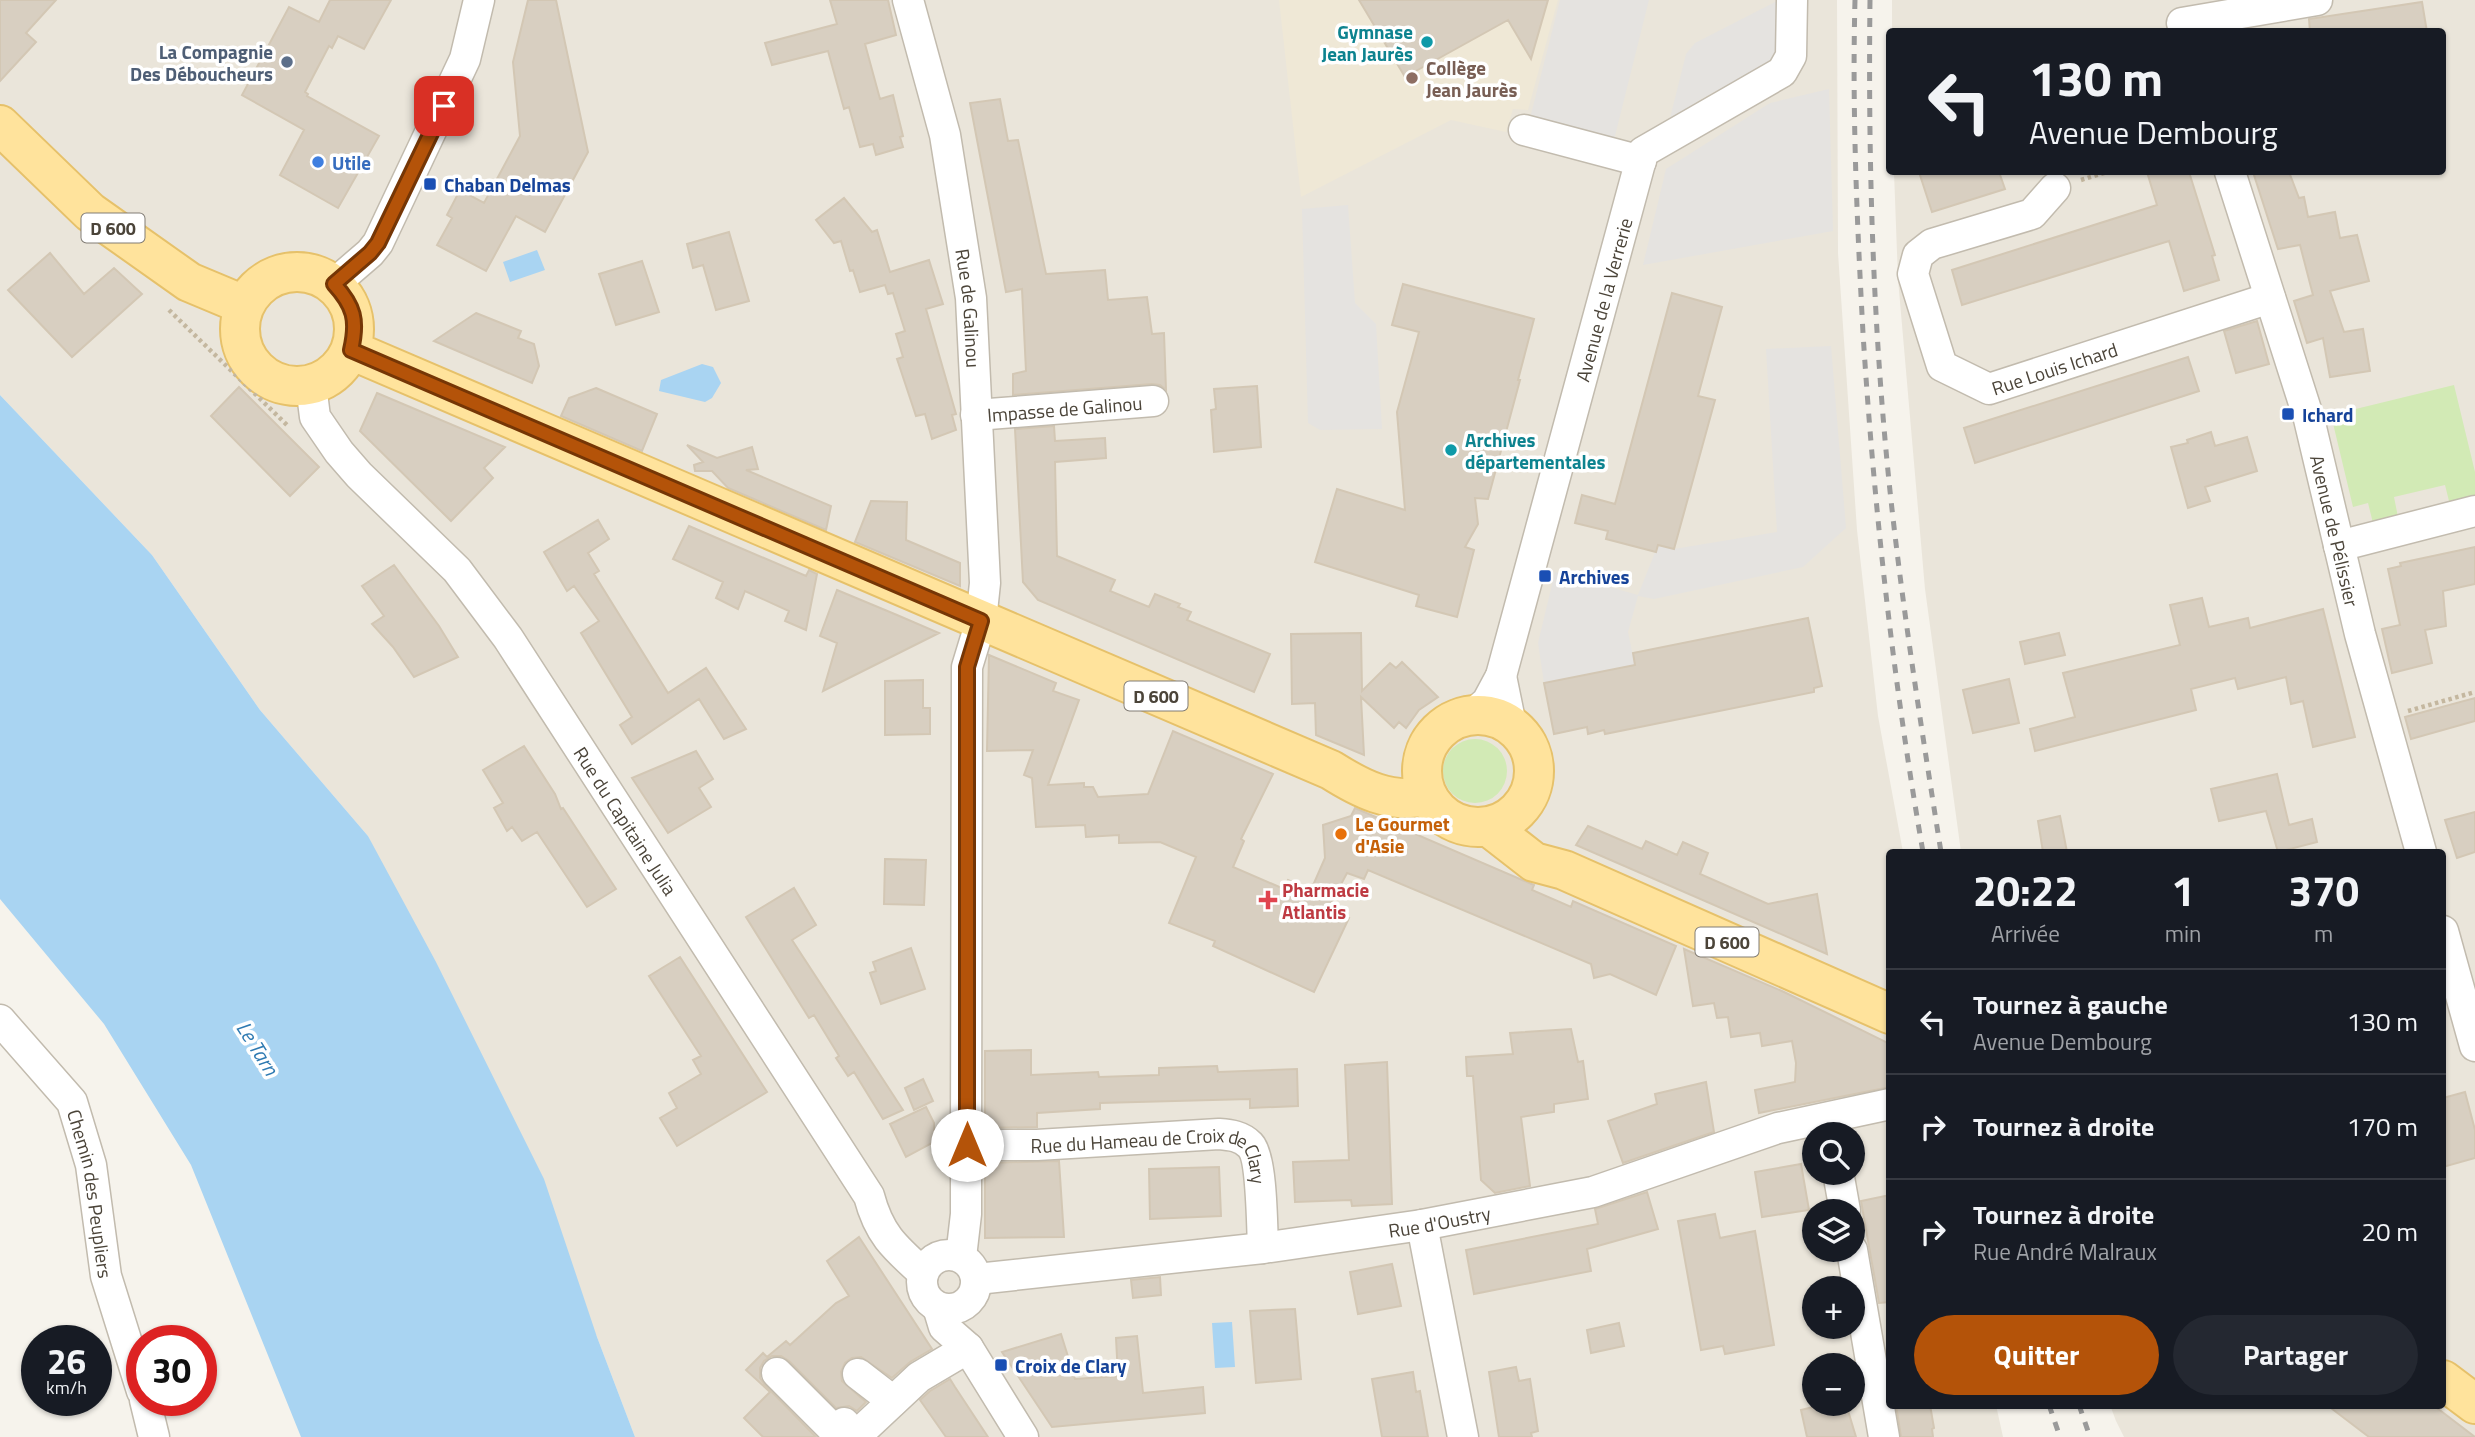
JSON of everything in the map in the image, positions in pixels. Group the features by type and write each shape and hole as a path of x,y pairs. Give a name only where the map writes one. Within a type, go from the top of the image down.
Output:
{"main road":[{"name":"D 600","path":"0,125 90,212 189,282 244,305"},
{"path":"301,271 318,275 334,284 346,298 353,314 355,332 351,350 342,366 328,378 311,385 292,387 274,382 259,373 247,359 240,342 239,323 244,305 254,290 267,279 283,273 301,271"},
{"name":"D 600","path":"351,350 1331,770 1363,790 1409,800 1426,796"},
{"path":"1473,714 1494,716 1511,725 1526,741 1534,761 1534,782 1525,802 1509,818 1489,827 1461,826 1440,815 1426,796 1420,775 1423,755 1431,738 1447,723 1473,714"},
{"name":"D 600","path":"1331,770 1384,773 1423,755"},
{"name":"D 600","path":"1525,802 1535,841 1543,852 1564,870"},
{"name":"D 600","path":"1489,827 1534,862 1564,870 1886,1012"},
{"path":"2446,1382 2475,1404"}],"street":[{"path":"334,284 378,243 465,59 479,0"},
{"name":"Rue de Galinou","path":"908,0 944,135 971,299 985,583 981,621 967,667 965,1214 949,1280 971,1322 968,1348"},
{"path":"1524,130 1641,161 1643,152 1782,72 1791,56 1792,0"},
{"path":"2181,18 2317,0"},
{"name":"Avenue de la Verrerie","path":"1473,714 1487,702 1501,676 1641,161"},
{"name":"Avenue de Pélissier","path":"2231,175 2308,419 2360,634 2420,849"},
{"name":"Rue Louis Ichard","path":"2055,188 2032,214 1932,244 1918,255 1913,274 1942,366 1989,389 2270,298"},
{"name":"Rue du Capitaine Julia","path":"311,385 315,417 339,452 359,475 457,570 508,638 869,1196 876,1221 882,1230 895,1248 949,1280"},
{"name":"Impasse de Galinou","path":"976,415 1153,401"},
{"path":"2339,546 2475,511"},
{"name":"Avenue de la Verrerie","path":"1501,676 1511,725"},
{"path":"2446,953 2449,975 2475,1046"},
{"name":"Chemin des Peupliers","path":"0,1020 72,1102 91,1165 106,1276 126,1340"},
{"name":"Rue d'Oustry","path":"1839,1122 1886,1105"},
{"name":"Rue d'Oustry","path":"949,1280 1264,1248 1422,1225 1593,1192 1778,1128 1802,1127"},
{"name":"Rue du Hameau de Croix de Clary","path":"967,1145 1037,1145 1236,1136 1251,1146 1258,1160 1264,1248"},
{"path":"1422,1225 1463,1437"},
{"path":"1854,1262 1884,1437"},
{"path":"777,1373 835,1432 844,1423 856,1436 919,1377 968,1348 1023,1437"},
{"path":"858,1374 893,1401"},
{"path":"149,1416 154,1437"}],"path":[{"path":"168,309 294,432"},
{"path":"2384,719 2475,692"}],"shaded area":[{"path":"0,0 1837,0 1838,253 1857,530 1878,716 1902,849 1886,849 1886,1409 1997,1409 2003,1437 635,1437 597,1337 368,836 260,710 152,555 0,395"},
{"name":"Collège Jean Jaurès","path":"1279,0 1558,0 1528,110 1513,109 1506,132 1451,120 1301,197"},
{"path":"1560,0 1649,0 1614,140 1530,118"},
{"path":"1779,0 1776,59 1701,99 1669,122 1686,54 1695,43"},
{"path":"1892,0 2475,0 2475,1437 2124,1437 2116,1421 2112,1409 2446,1409 2446,849 1961,849 1925,589 1898,279 1894,175 2446,175 2446,28 1892,28"},
{"path":"1829,89 1833,231 1643,265 1666,169 1770,103"},
{"path":"1348,205 1355,303 1376,324 1382,429 1320,430 1308,423 1302,209"},
{"path":"1831,346 1846,528 1803,567 1654,599 1638,596 1628,632 1636,670 1626,666 1544,683 1538,643 1555,572 1638,595 1658,545 1674,549 1777,532 1766,349"}],"green space":[{"path":"2454,385 2475,472 2475,499 2450,505 2445,485 2394,497 2398,517 2373,523 2368,503 2353,507 2331,415"},
{"path":"1475,739 1493,745 1501,753 1507,771 1501,789 1493,797 1475,803 1457,797 1449,789 1443,771 1449,753 1457,745"}],"water":[{"path":"537,250 545,270 510,282 503,262"},
{"path":"702,364 713,367 721,383 712,398 705,402 659,391 661,380"},
{"name":"Le Tarn","path":"0,395 152,555 260,710 368,836 436,962 544,1179 597,1337 635,1437 301,1437 191,1165 104,1024 0,899"},
{"path":"1232,1322 1235,1367 1215,1368 1212,1323"}],"building":[{"path":"0,0 56,0 26,33 36,42 0,81"},
{"path":"330,0 391,0 364,49 338,36 332,48 329,46 305,92 307,96 379,136 338,208 280,175 304,130 242,95 289,7 319,22"},
{"path":"528,0 556,0 588,152 545,232 516,216 486,271 437,245 452,218 447,215 460,190 484,203 520,136 513,62"},
{"path":"830,0 888,0 896,35 865,44 880,99 893,95 903,147 876,155 873,144 860,147 849,107 844,109 828,51 772,65 765,43 837,24"},
{"name":"Gymnase Jean Jaurès","path":"1359,0 1548,0 1531,59 1508,20 1405,77"},
{"path":"2422,2 2426,28 2310,28 2309,19"},
{"path":"1000,99 1008,141 1018,140 1046,274 1105,270 1108,300 1147,297 1152,334 1164,333 1166,390 1160,385 1152,384 1013,395 1013,374 1026,371 1022,289 1006,292 970,103"},
{"path":"1920,175 2000,175 2005,189 1932,212"},
{"path":"2148,175 2190,175 2215,255 2212,256 2219,280 2184,291 2169,241 1962,305 1952,270 2157,205"},
{"path":"2254,175 2290,175 2299,198 2304,197 2308,217 2335,212 2340,238 2357,235 2369,281 2330,291 2344,332 2363,329 2370,371 2330,377 2323,338 2307,343 2294,301 2313,295 2300,245 2278,249"},
{"path":"844,198 872,232 877,230 890,272 929,260 943,304 926,309 956,414 952,415 956,430 932,439 925,414 916,416 897,359 903,357 896,334 905,331 893,293 888,294 885,285 860,292 841,241 834,243 816,220"},
{"path":"729,232 749,301 716,310 703,265 693,268 687,244"},
{"path":"50,253 84,294 114,268 142,294 72,357 8,290"},
{"path":"642,261 659,312 616,325 599,274"},
{"name":"Archives départementales","path":"1403,284 1534,319 1488,499 1475,498 1478,524 1465,547 1474,550 1457,617 1416,606 1419,595 1315,562 1337,489 1405,510 1397,412 1419,332 1392,325"},
{"path":"1672,293 1722,307 1698,396 1715,400 1674,549 1658,545 1656,552 1606,539 1608,531 1575,523 1582,495 1615,504"},
{"path":"476,313 521,331 518,338 534,344 539,366 532,383 434,341"},
{"path":"2257,321 2269,364 2236,373 2224,331"},
{"path":"2188,357 2199,391 1975,463 1964,428"},
{"path":"1257,386 1261,447 1214,452 1211,410 1216,409 1214,389"},
{"path":"239,387 319,467 290,496 211,416"},
{"path":"596,388 657,414 642,451 561,416 569,398"},
{"path":"377,393 505,447 484,468 493,478 451,521 360,431"},
{"path":"1054,426 1055,441 1105,438 1106,458 1055,462 1057,556 1115,580 1110,591 1149,607 1155,594 1180,604 1178,607 1191,612 1187,620 1270,654 1254,692 1038,600 1023,582 1015,429"},
{"path":"2211,432 2215,446 2247,437 2257,471 2205,487 2210,501 2188,508 2171,447 2188,443 2187,440"},
{"path":"687,445 717,458 752,447 758,469 746,470 831,506 826,530 728,488 712,471 695,471 694,465 703,462"},
{"path":"871,501 907,502 906,540 960,563 960,586 855,542"},
{"path":"598,520 609,539 588,553 599,571 594,574 668,693 706,668 746,729 724,739 699,699 632,744 620,725 632,717 581,633 599,621 574,586 567,591 544,552"},
{"path":"689,526 806,576 809,570 817,574 806,630 785,621 789,611 745,591 738,609 716,598 723,582 673,559"},
{"path":"2475,547 2475,584 2443,591 2446,626 2425,630 2432,663 2392,673 2382,629 2400,625 2388,569 2401,566 2400,563"},
{"path":"394,565 439,626 458,657 414,677 393,647 372,624 384,616 362,586"},
{"path":"837,590 939,633 823,691 837,643 820,636"},
{"path":"2202,598 2209,627 2248,618 2250,628 2323,609 2355,737 2313,747 2303,701 2291,704 2286,677 2238,689 2235,678 2191,689 2196,710 2035,751 2030,729 2075,717 2063,673 2180,645 2170,605"},
{"path":"1808,618 1822,686 1814,688 1814,692 1605,734 1604,730 1588,734 1587,727 1554,734 1544,683 1635,665 1633,653"},
{"path":"1361,633 1362,691 1390,663 1396,668 1402,662 1438,697 1419,710 1406,728 1399,722 1394,728 1361,697 1364,755 1316,735 1315,703 1292,704 1291,634"},
{"path":"2059,633 2065,655 2025,664 2020,642"},
{"path":"989,655 1056,683 1053,691 1079,700 1048,785 1084,783 1084,787 1093,787 1098,797 1148,794 1173,731 1273,774 1241,839 1244,841 1233,867 1284,889 1288,880 1311,890 1325,858 1323,825 1351,816 1355,808 1534,885 1532,890 1571,907 1573,901 1676,946 1656,995 1610,974 1594,978 1591,964 1368,870 1364,879 1347,873 1328,909 1349,918 1314,992 1213,946 1215,941 1169,923 1196,857 1160,842 1119,843 1119,835 1086,837 1085,825 1036,827 1032,778 1024,775 1033,750 987,751"},
{"path":"2009,679 2019,723 1973,733 1963,690"},
{"path":"923,680 923,708 930,708 930,734 885,735 885,681"},
{"path":"2475,698 2475,721 2411,739 2405,717"},
{"path":"524,746 555,794 561,809 563,808 616,889 587,907 537,832 522,841 512,827 507,831 494,808 503,803 483,770"},
{"path":"696,751 713,779 699,788 711,807 668,833 632,778"},
{"path":"2277,774 2289,825 2312,819 2317,842 2290,849 2277,849 2266,811 2219,821 2211,789"},
{"path":"2475,812 2475,852 2457,858 2445,820"},
{"path":"2060,816 2066,849 2043,849 2038,821"},
{"path":"1588,826 1642,849 1646,841 1677,855 1683,842 1708,853 1700,874 1768,904 1817,894 1827,954 1576,845"},
{"path":"885,859 926,860 924,905 884,904"},
{"path":"794,888 816,925 792,940 903,1110 883,1119 854,1072 848,1076 814,1015 809,1018 746,917"},
{"path":"911,948 925,989 881,1004 870,973 876,971 873,962"},
{"path":"1684,949 1784,992 1886,1042 1886,1088 1759,1113 1755,1090 1795,1082 1796,1063 1792,1041 1762,1046 1760,1033 1731,1037 1728,1017 1717,1018 1714,1003 1693,1006"},
{"path":"680,957 767,1092 677,1146 660,1118 677,1108 669,1093 701,1074 693,1060 701,1056 649,976"},
{"path":"1571,1029 1578,1062 1583,1061 1588,1099 1554,1104 1554,1112 1521,1117 1530,1186 1495,1193 1481,1180 1473,1076 1467,1076 1466,1057 1513,1054 1510,1033"},
{"path":"1031,1050 1031,1075 1098,1072 1099,1077 1159,1075 1159,1068 1217,1066 1218,1072 1297,1069 1298,1106 1250,1108 1250,1099 1100,1103 1100,1109 1037,1113 1037,1127 985,1128 985,1051"},
{"path":"1387,1062 1392,1204 1352,1206 1351,1200 1295,1202 1293,1162 1349,1160 1345,1065"},
{"path":"923,1079 933,1101 914,1110 905,1088"},
{"path":"1706,1082 1714,1132 1623,1163 1608,1121 1657,1104 1655,1094"},
{"path":"2465,1092 2475,1130 2475,1158 2446,1166 2446,1097"},
{"path":"926,1107 934,1123 934,1142 906,1157 890,1124"},
{"path":"1059,1161 1064,1237 985,1238 985,1163"},
{"path":"1801,1164 1802,1185 1805,1185 1807,1199 1802,1199 1802,1211 1762,1217 1755,1172"},
{"path":"1219,1167 1221,1216 1150,1219 1149,1169"},
{"path":"1647,1192 1658,1229 1587,1249 1591,1271 1474,1294 1466,1250 1598,1224 1595,1209"},
{"path":"1886,1196 1886,1302 1879,1303 1865,1224 1865,1200"},
{"path":"1715,1214 1720,1238 1755,1231 1774,1345 1725,1354 1723,1346 1701,1350 1678,1221"},
{"path":"859,1237 932,1349 910,1362 892,1378 861,1357 852,1358 845,1363 841,1372 842,1381 866,1402 857,1411 849,1406 836,1408 789,1361 781,1356 772,1356 764,1361 760,1368 760,1378 816,1437 763,1437 744,1418 770,1392 746,1370 763,1353 767,1357 786,1341 790,1345 836,1303 849,1296 827,1261"},
{"path":"1392,1264 1401,1306 1358,1314 1350,1272"},
{"path":"1160,1277 1161,1295 1133,1298 1131,1280"},
{"path":"1295,1309 1301,1379 1256,1383 1250,1311"},
{"path":"1619,1323 1624,1346 1591,1353 1587,1330"},
{"path":"1061,1334 1075,1379 1118,1376 1116,1338 1137,1336 1143,1393 1203,1387 1205,1413 1052,1427 1002,1352"},
{"path":"1516,1367 1519,1381 1530,1379 1538,1431 1531,1433 1532,1437 1499,1437 1489,1372"},
{"path":"1413,1372 1416,1392 1420,1391 1428,1437 1382,1437 1372,1379"},
{"path":"950,1379 988,1437 946,1437 920,1400"},
{"path":"1897,1409 1931,1409 1933,1437 1901,1437"},
{"path":"2332,1409 2438,1409 2475,1437 2369,1437"},
{"path":"1802,1416 1850,1416 1856,1437 1807,1437"}],"railway":[{"path":"1855,0 1856,166 1868,398 1894,658 1922,849"},
{"path":"1870,0 1873,246 1884,430 1907,627 1941,849"},
{"path":"2050,1409 2060,1437"},
{"path":"2080,1409 2090,1437"}],"place":[{"name":"Gymnase Jean Jaurès","path":"1427,42"},
{"name":"La Compagnie Des Déboucheurs","path":"287,62"},
{"name":"Collège Jean Jaurès","path":"1412,78"},
{"name":"Utile","path":"318,162"},
{"name":"Chaban Delmas","path":"430,184"},
{"name":"Ichard","path":"2288,414"},
{"name":"Archives départementales","path":"1451,450"},
{"name":"Archives","path":"1545,576"},
{"name":"Le Gourmet d'Asie","path":"1341,834"},
{"name":"Pharmacie Atlantis","path":"1268,900"},
{"name":"Croix de Clary","path":"1001,1365"}],"route":[{"path":"444,106 378,243 334,284 346,298 353,314 355,332 351,350 981,621 967,667 967,1145"}]}
